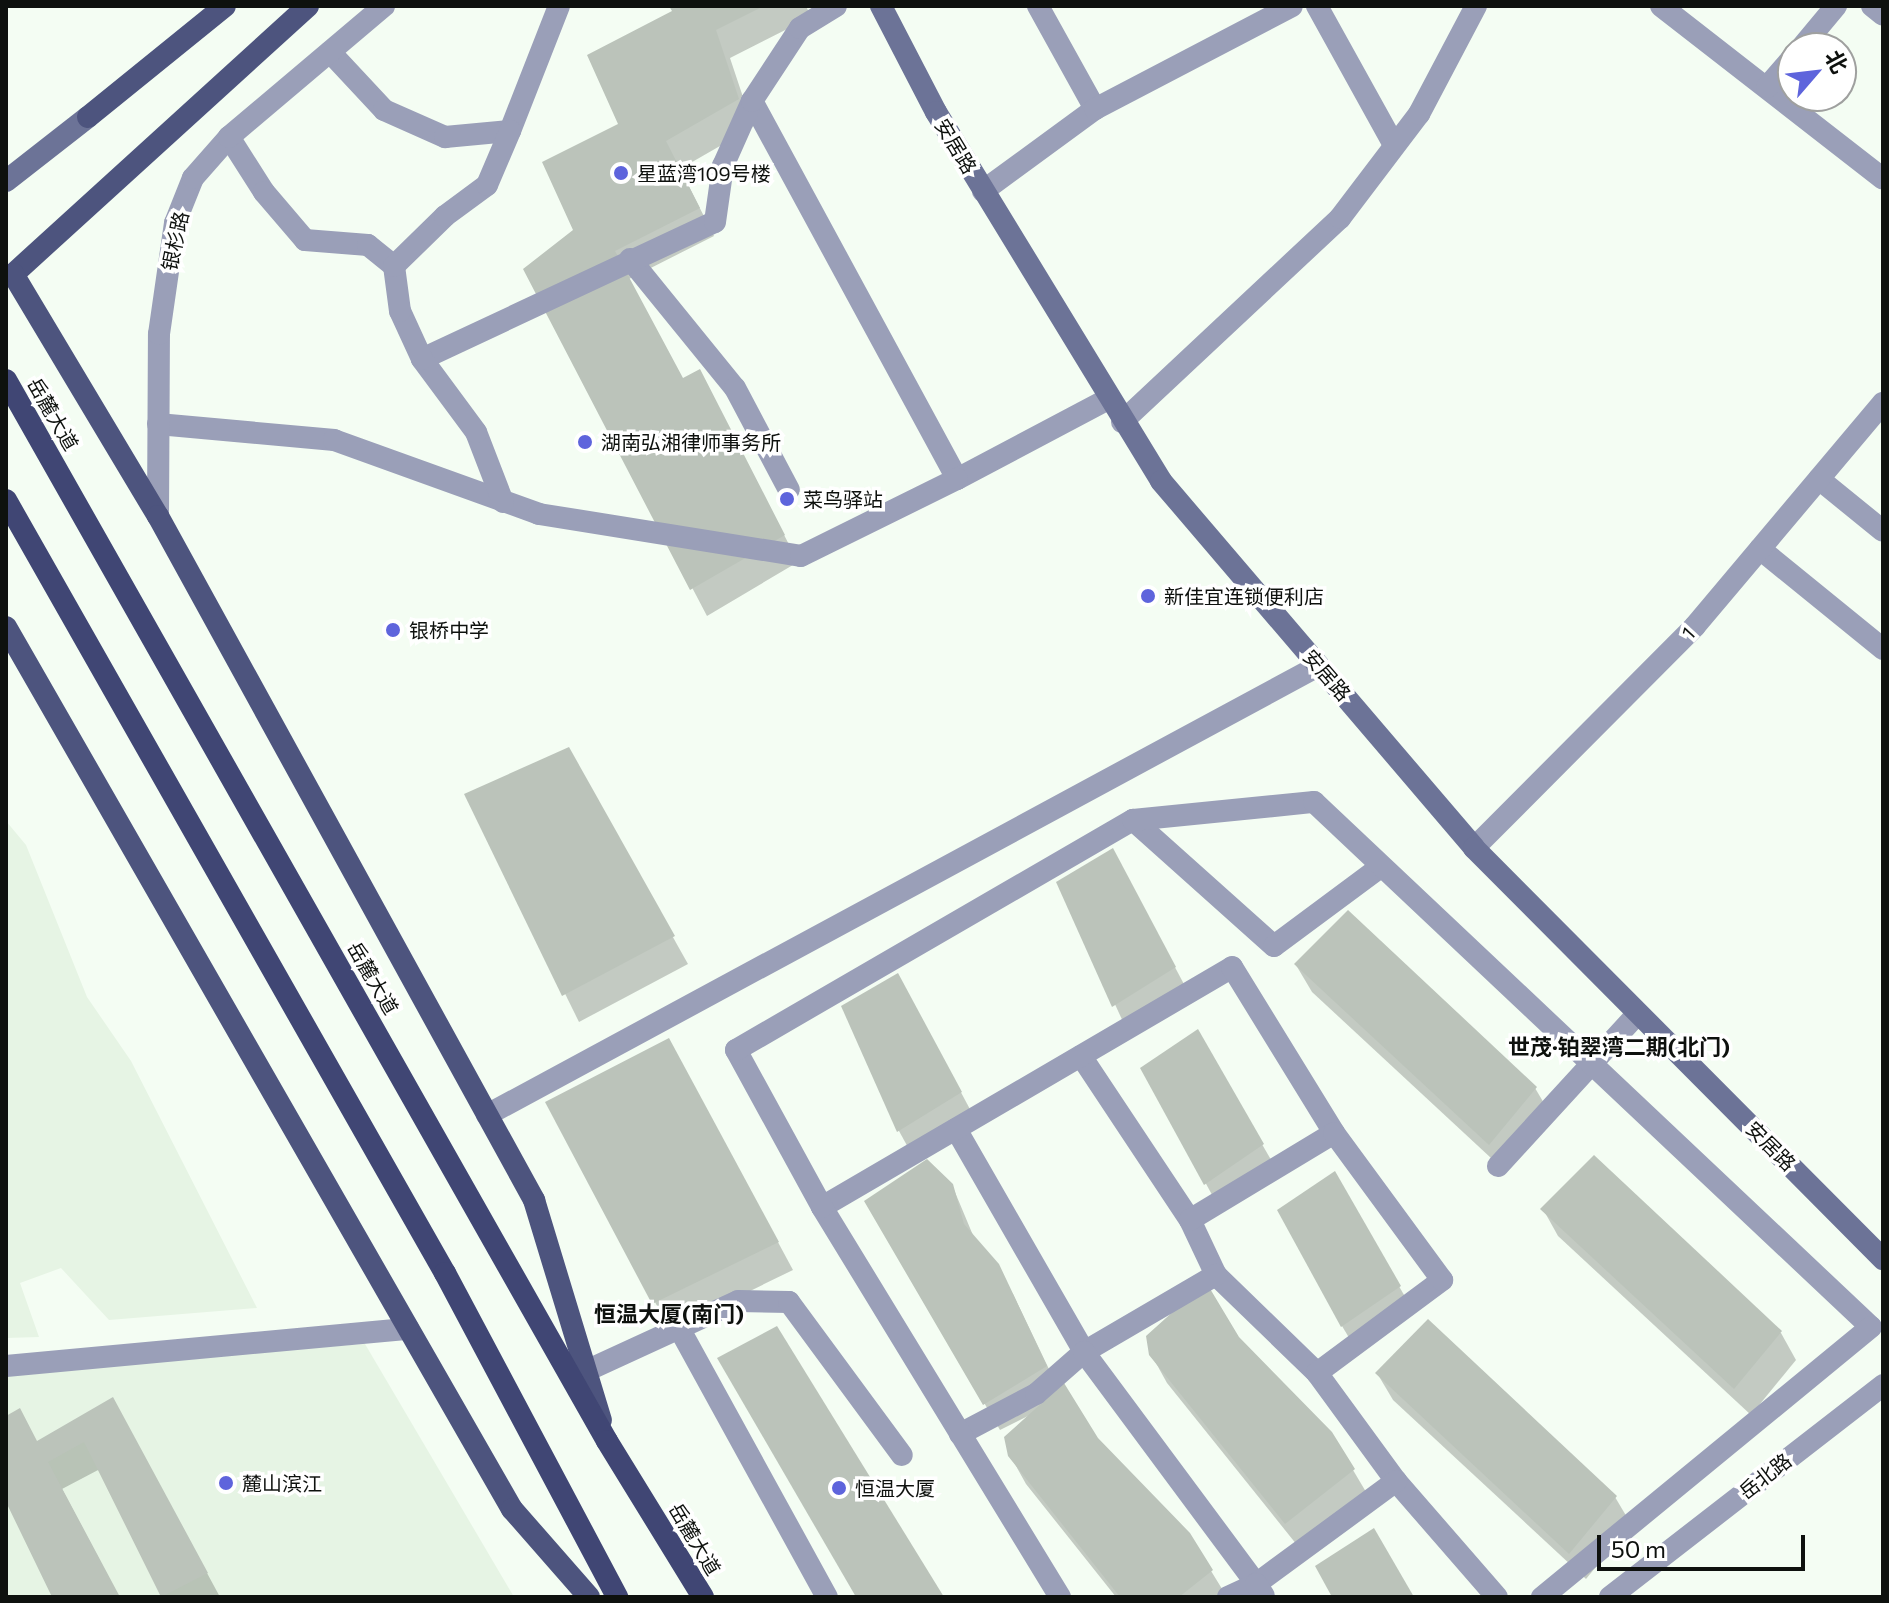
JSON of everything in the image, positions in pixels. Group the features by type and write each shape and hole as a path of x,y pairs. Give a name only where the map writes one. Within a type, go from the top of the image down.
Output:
{"highway":[{"name":"岳麓大道","path":"6,380 607,1441 703,1597"},
{"path":"6,500 445,1273 617,1597"}],"main road":[{"path":"6,181 225,6"},
{"path":"308,6 8,272 158,516 534,1200 607,1441"},
{"name":"安居路","path":"881,6 983,191 1161,481 1474,848 1883,1259"},
{"path":"6,627 512,1509 589,1597"}],"street":[{"name":"银杉路","path":"158,516 159,334 175,223 193,178 229,137 384,6"},
{"path":"394,266 445,216 487,185 559,6"},
{"path":"422,359 630,259 715,222 723,166 752,101 800,28 836,6"},
{"path":"1038,6 1095,109"},
{"path":"983,191 1095,109 1292,6"},
{"path":"1317,6 1394,145"},
{"path":"1122,422 1340,218 1419,114 1476,6"},
{"path":"1661,6 1883,179"},
{"path":"1814,32 1836,6"},
{"path":"1872,6 1883,15"},
{"path":"330,52 384,110 408,121 445,137 510,131"},
{"path":"1767,87 1777,75"},
{"path":"752,101 957,479"},
{"path":"229,137 264,192 305,240 368,245 394,266 400,311 422,359 476,432 503,502"},
{"path":"630,259 735,388 789,490"},
{"path":"158,424 334,440 462,483 539,514 801,556 957,479 1108,399"},
{"name":"1","path":"1474,848 1695,626 1882,405"},
{"path":"1819,479 1883,531"},
{"path":"1760,549 1883,649"},
{"path":"487,1115 1318,666"},
{"path":"1060,1597 822,1207 736,1050 1133,820 1314,802 1871,1327 1542,1597"},
{"path":"1133,820 1274,946 1375,871"},
{"path":"822,1207 1232,967 1334,1133 1442,1280 1317,1373"},
{"path":"1498,1166 1638,1013"},
{"path":"1081,1056 1190,1220 1216,1275 1317,1373 1396,1481 1497,1597"},
{"path":"956,1129 1084,1352 1260,1591"},
{"path":"1190,1220 1334,1133"},
{"path":"960,1434 1036,1394 1084,1352 1216,1275"},
{"path":"586,1371 738,1301 789,1302 902,1455"},
{"path":"679,1328 827,1597"},
{"path":"6,1366 408,1329"},
{"name":"岳北路","path":"1610,1597 1883,1385"},
{"path":"1228,1597 1260,1591 1396,1481"}],"shaded area":[{"path":"6,821 26,845 87,997 131,1061 257,1308 109,1320 61,1268 20,1283 39,1337 6,1338"},
{"name":"麓山滨江","path":"365,1344 514,1597 6,1597 6,1369"}],"building":[{"path":"669,6 764,6 716,30 739,99 666,141 700,208 615,251 683,378 700,369 785,535 690,590 523,269 573,230 542,162 618,124 587,55 672,11"},
{"path":"569,747 675,936 562,996 464,794"},
{"path":"1113,848 1176,967 1112,1007 1056,882"},
{"path":"1348,910 1537,1087 1489,1145 1294,964"},
{"path":"898,973 962,1092 897,1132 841,1006"},
{"path":"1198,1029 1264,1144 1204,1185 1140,1068"},
{"path":"669,1038 779,1242 652,1304 545,1102"},
{"path":"1594,1155 1782,1331 1734,1389 1540,1209"},
{"path":"927,1159 953,1184 964,1224 999,1264 1047,1366 983,1405 864,1201"},
{"path":"1335,1171 1401,1286 1341,1327 1277,1210"},
{"path":"1206,1282 1239,1337 1332,1432 1355,1469 1285,1524 1149,1355 1146,1336"},
{"path":"1428,1319 1617,1496 1569,1554 1375,1373"},
{"path":"777,1326 944,1597 856,1597 717,1358"},
{"path":"1064,1383 1098,1438 1190,1533 1213,1570 1179,1597 1120,1597 1008,1456 1004,1437"},
{"path":"113,1397 208,1573 161,1597 84,1442 48,1462 120,1597 52,1597 6,1502 6,1416 20,1408 37,1441"},
{"path":"1374,1528 1414,1597 1332,1597 1315,1566"}],"place":[{"name":"星蓝湾109号楼","path":"621,173"},
{"name":"湖南弘湘律师事务所","path":"585,442"},
{"name":"菜鸟驿站","path":"787,499"},
{"name":"新佳宜连锁便利店","path":"1148,596"},
{"name":"银桥中学","path":"393,630"},
{"name":"麓山滨江","path":"226,1483"},
{"name":"恒温大厦","path":"839,1488"}],"district":[{"name":"世茂·铂翠湾二期(北门)","path":"1619,1047"},
{"name":"恒温大厦(南门)","path":"669,1314"}]}
